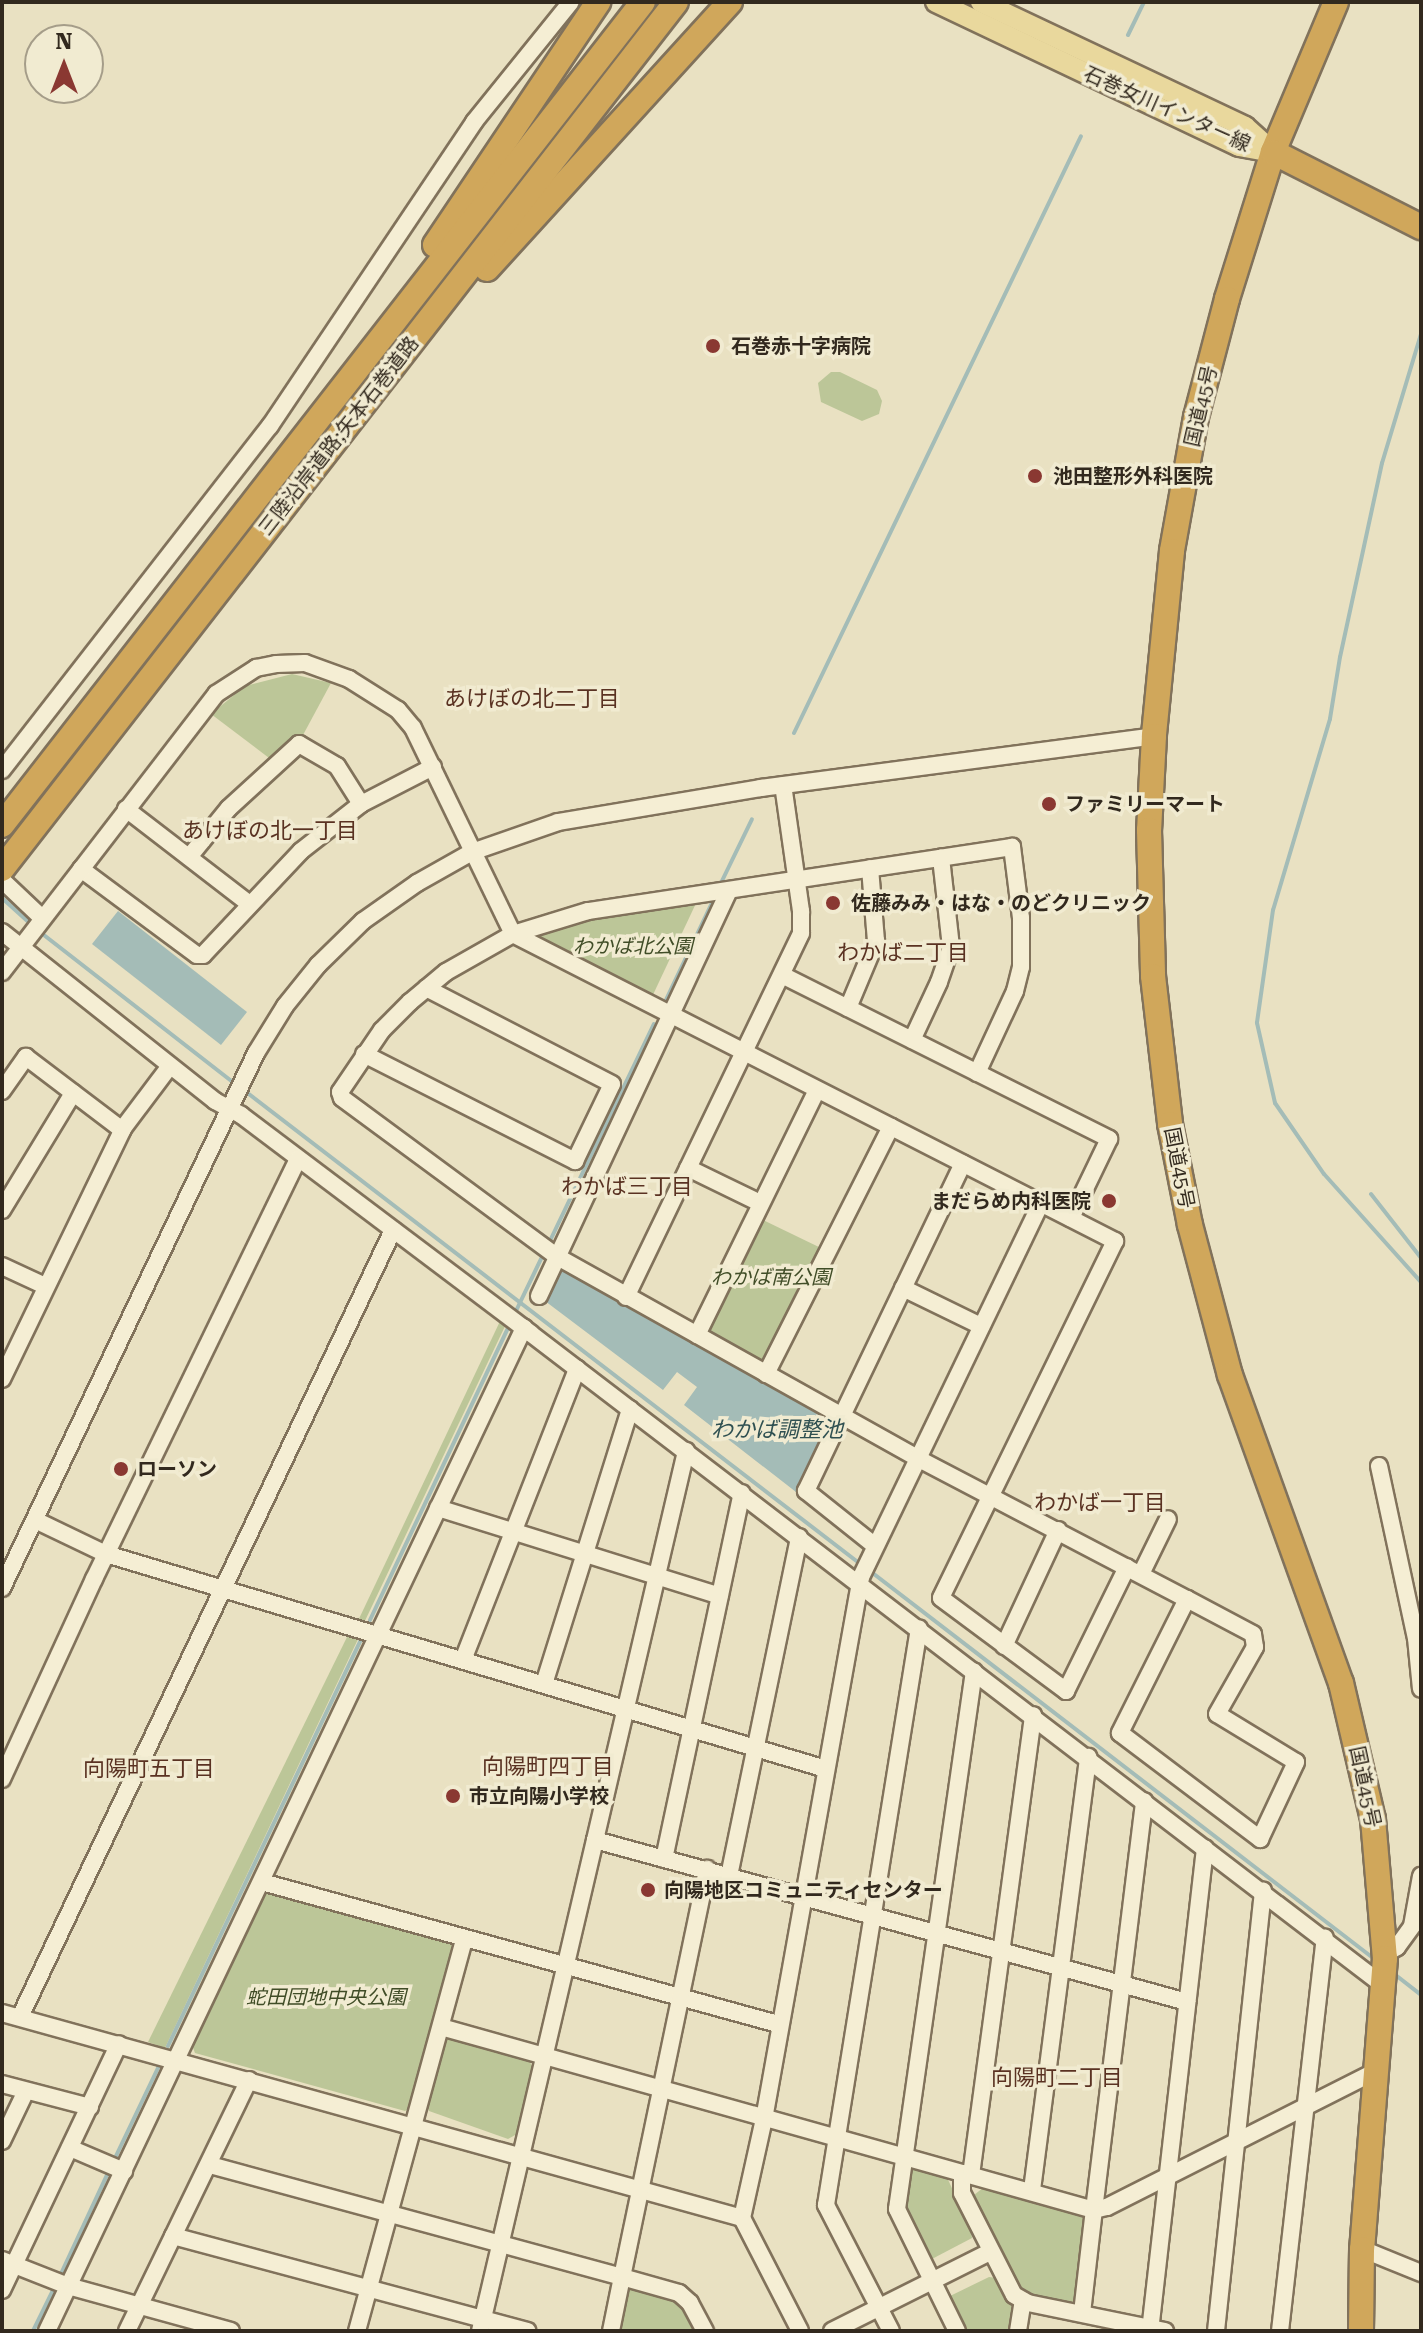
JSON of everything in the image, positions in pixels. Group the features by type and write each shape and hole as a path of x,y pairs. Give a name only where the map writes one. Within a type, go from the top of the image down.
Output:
{"highway":[{"path":"244,514 450,223 598,2"},
{"name":"三陸沿岸道路;矢本石巻道路","path":"2,825 643,2"},
{"name":"三陸沿岸道路;矢本石巻道路","path":"2,869 676,2"},
{"path":"374,391 730,2"},
{"name":"国道45号","path":"1336,2 1273,152 1235,271 1196,417 1172,551 1154,736 1149,830 1150,930 1170,1124 1207,1299 1230,1375 1341,1683 1373,1819 1385,1968 1362,2249 1361,2331"},
{"path":"1273,152 1421,227"}],"main road":[{"name":"石巻女川インター線","path":"936,2 1239,146 1273,152"},
{"name":"石巻女川インター線","path":"981,2 1247,128 1273,152"}],"street":[{"path":"2,770 270,426 474,122 571,2"},
{"path":"2,972 216,694 256,668 305,663 331,670 398,710 413,728 513,934 1115,1241 941,1598 1066,1691 1134,1571 1168,1519"},
{"path":"2,1588 232,1101 285,1006 345,938 417,883 472,852 527,831 586,815 783,785 1154,736"},
{"path":"189,857 229,808 299,744 337,766 361,804"},
{"path":"81,869 197,955 208,953 248,903 301,851 361,804 433,767"},
{"path":"626,1297 801,933 797,879 783,785"},
{"path":"126,809 248,903"},
{"path":"977,1073 1015,991 1021,967 1021,918 1012,847 572,914 513,934 478,951 426,988 391,1021 341,1088 342,1098 556,1256 917,1458 1058,1530 1253,1634 1255,1647 1217,1714 1296,1762 1260,1839 1120,1733 1187,1599"},
{"path":"912,1040 939,982 951,947 951,920 941,858"},
{"path":"848,1008 876,941 870,868"},
{"path":"2,880 31,932 170,1066 232,1101 298,1159 860,1580 974,1671 1325,1938 1385,1968 1412,1926 1421,1876"},
{"path":"539,1296 729,890"},
{"path":"2,932 31,932"},
{"path":"782,975 1109,1139 1071,1218"},
{"path":"364,1054 575,1161 612,1084 426,988"},
{"path":"2,1091 26,1057 122,1130"},
{"path":"2,1379 8,1350 45,1286 122,1130 170,1066"},
{"path":"697,1335 817,1090"},
{"path":"2,1210 73,1093"},
{"path":"766,1374 891,1127"},
{"path":"2,1779 106,1554 298,1159"},
{"path":"872,1551 806,1491 963,1164"},
{"path":"688,1168 760,1203"},
{"path":"800,2331 742,2218 764,2119 778,2024 860,1580 1041,1203"},
{"path":"20,2017 393,1230"},
{"path":"2,1266 45,1286"},
{"path":"903,1288 981,1326"},
{"path":"47,2331 524,1328"},
{"path":"463,1660 577,1369"},
{"path":"544,1684 630,1409"},
{"path":"481,2325 686,1451"},
{"path":"1379,1466 1416,1638 1421,1689"},
{"path":"664,1859 742,1493"},
{"path":"438,1508 720,1596"},
{"path":"35,1520 106,1554 826,1769"},
{"path":"1004,1646 1058,1530"},
{"path":"729,1876 799,1537"},
{"path":"891,2331 826,2205 919,1628"},
{"path":"957,2331 897,2209 974,1671"},
{"path":"1033,1715 962,2193 1014,2295 1023,2300 1155,2330 1166,2176 1205,1848"},
{"path":"1032,2190 1088,1757"},
{"path":"1082,2313 1144,1801"},
{"path":"595,1840 1187,2002"},
{"path":"611,2331 707,1869"},
{"path":"262,1882 778,2024"},
{"path":"1216,2331 1263,1890"},
{"path":"1280,2331 1325,1938"},
{"path":"357,2331 464,1940"},
{"path":"2,2013 742,2218"},
{"path":"441,2027 764,2119 1032,2190 1094,2210 1107,2207 1378,2070"},
{"path":"2,2290 8,2262 70,2148 119,2044"},
{"path":"127,2331 249,2080"},
{"path":"2,2084 90,2107"},
{"path":"2,2141 26,2091"},
{"path":"70,2148 124,2171"},
{"path":"210,2165 679,2293 690,2303 705,2331"},
{"path":"173,2236 369,2287 481,2325 528,2331"},
{"path":"1362,2249 1421,2273"},
{"path":"832,2331 990,2252"},
{"path":"8,2262 68,2286 205,2328 231,2331"},
{"path":"1018,2331 1023,2300"}],"green space":[{"path":"831,372 840,372 877,390 882,401 879,414 862,421 821,402 818,383"},
{"path":"292,674 331,683 303,735 273,761 211,714 245,686"},
{"name":"わかば北公園","path":"698,899 651,999 532,938 532,932 569,920"},
{"name":"わかば南公園","path":"761,1219 823,1249 763,1365 708,1335 707,1330"},
{"path":"502,1317 507,1322 363,1625 357,1623"},
{"path":"349,1633 359,1637 165,2048 148,2042"},
{"name":"蛇田団地中央公園","path":"272,1889 452,1941 457,1949 413,2106 405,2111 195,2053 192,2045 263,1893"},
{"path":"452,2037 527,2058 533,2067 517,2134 508,2139 429,2111 427,2106 444,2042"},
{"path":"911,2165 945,2173 971,2230 972,2238 930,2260 901,2207"},
{"path":"988,2184 1084,2211 1089,2218 1079,2301 1072,2305 1025,2294 1014,2284 975,2206 974,2195"},
{"path":"989,2277 997,2278 1012,2307 1010,2331 963,2331 948,2297"},
{"path":"626,2286 672,2295 684,2304 698,2331 616,2331"}],"water":[{"path":"118,911 247,1012 221,1045 92,944"},
{"name":"わかば調整池","path":"562,1268 828,1416 830,1421 796,1492 684,1405 697,1387 677,1372 663,1390 545,1301 555,1269"}],"waterway":[{"path":"1128,35 1144,2"},
{"path":"794,733 1081,136"},
{"path":"1421,334 1382,463 1340,657 1330,719 1273,910 1257,1023 1275,1103 1324,1174 1421,1282"},
{"path":"720,885 752,819"},
{"path":"2,898 33,926"},
{"path":"664,1004 711,905"},
{"path":"40,932 235,1084"},
{"path":"548,1245 654,1024"},
{"path":"245,1091 863,1566"},
{"path":"1371,1194 1421,1258"},
{"path":"515,1313 541,1259"},
{"path":"370,1620 509,1326"},
{"path":"870,1571 1377,1961"},
{"path":"168,2046 360,1641"},
{"path":"1393,1973 1421,1995"},
{"path":"116,2156 159,2066"},
{"path":"59,2278 107,2175"},
{"path":"33,2331 55,2286"}],"place":[{"name":"石巻赤十字病院","path":"713,346"},
{"name":"池田整形外科医院","path":"1035,476"},
{"name":"ファミリーマート","path":"1049,804"},
{"name":"佐藤みみ・はな・のどクリニック","path":"833,903"},
{"name":"まだらめ内科医院","path":"1109,1201"},
{"name":"ローソン","path":"121,1469"},
{"name":"市立向陽小学校","path":"453,1796"},
{"name":"向陽地区コミュニティセンター","path":"648,1890"}],"district":[{"name":"あけぼの北二丁目","path":"532,699"},
{"name":"あけぼの北一丁目","path":"270,831"},
{"name":"わかば二丁目","path":"903,953"},
{"name":"わかば三丁目","path":"627,1187"},
{"name":"わかば一丁目","path":"1100,1503"},
{"name":"向陽町四丁目","path":"548,1767"},
{"name":"向陽町五丁目","path":"149,1769"},
{"name":"向陽町二丁目","path":"1057,2078"}]}
